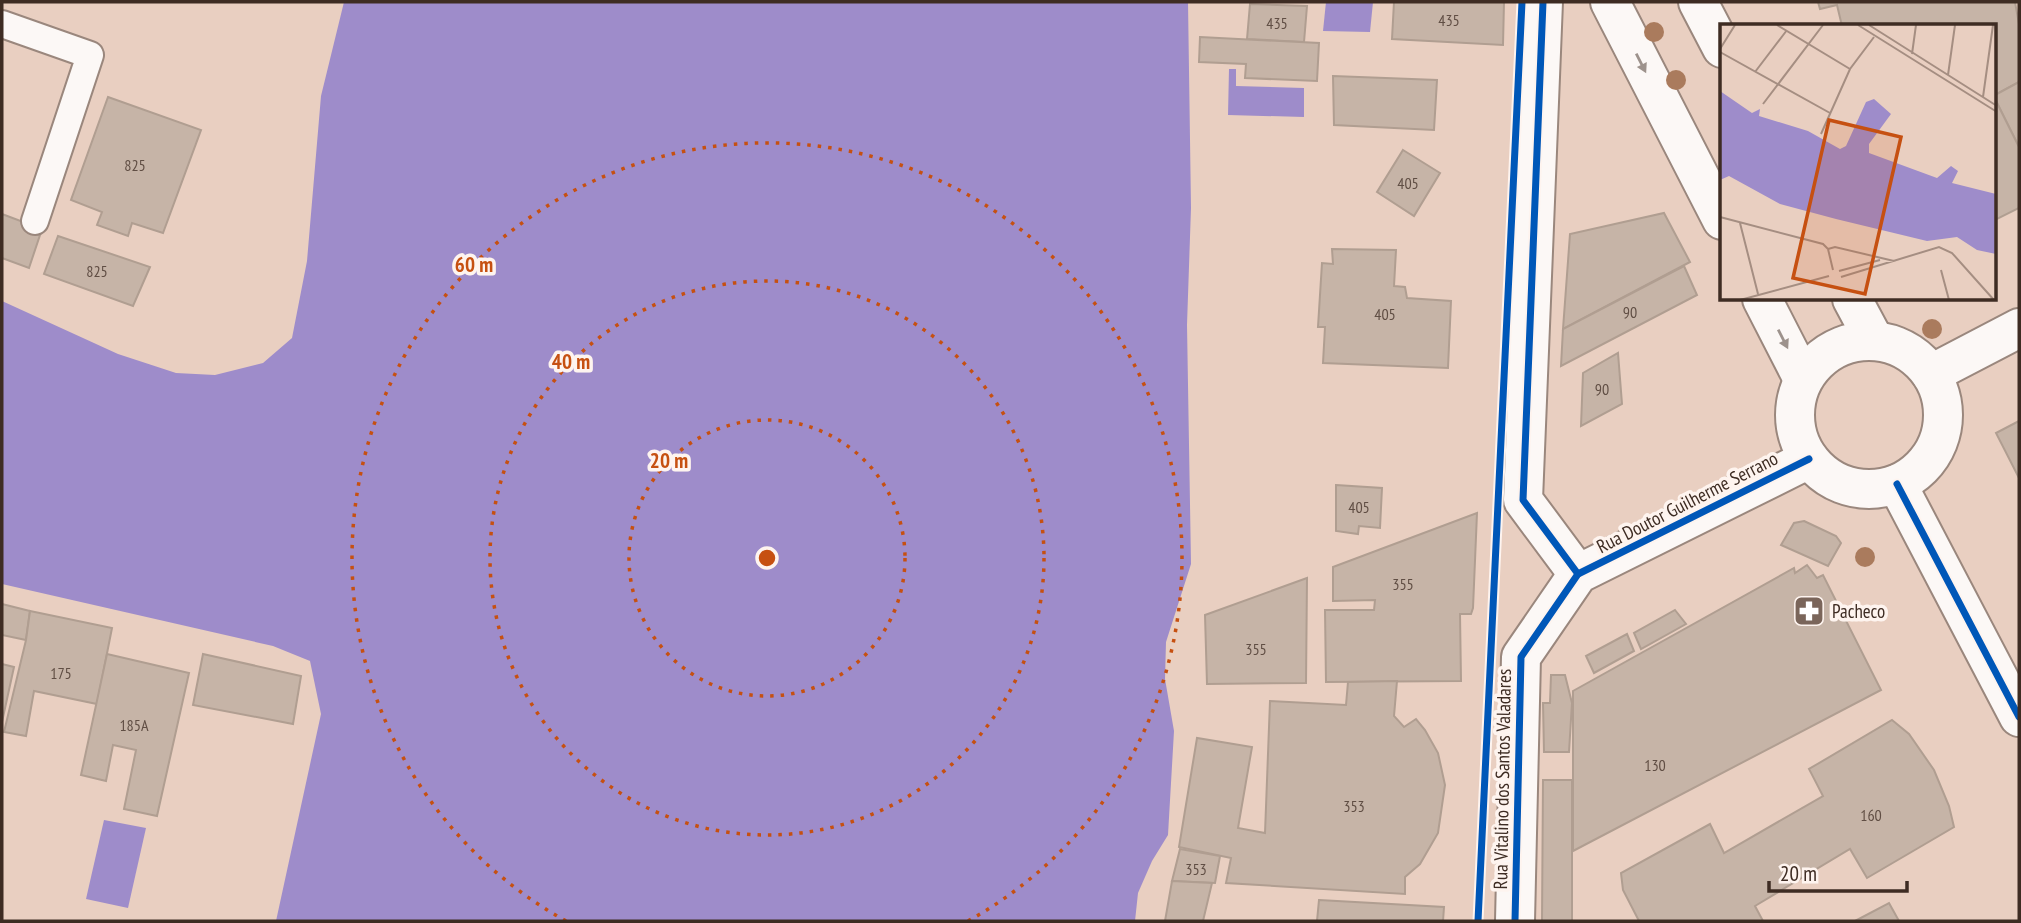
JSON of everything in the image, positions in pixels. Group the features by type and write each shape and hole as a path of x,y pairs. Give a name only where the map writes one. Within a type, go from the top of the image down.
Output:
{"street":[{"path":"1543,2 1523,500 1578,574"},
{"path":"1610,2 1720,216"},
{"path":"1698,2 1720,44"},
{"path":"1763,301 1803,379"},
{"path":"1853,301 1874,340"},
{"path":"1931,374 2019,328"},
{"path":"1874,340 1900,347 1923,363 1931,374 1943,404 1943,420 1940,437 1924,465 1912,476 1897,484 1874,488 1849,486 1834,481 1809,459 1796,429 1797,395 1803,379 1813,365 1840,346 1874,340"},
{"name":"Rua Doutor Guilherme Serrano","path":"1578,574 1809,459"},
{"path":"1897,484 2019,717"},
{"name":"Rua Vitalino dos Santos Valadares","path":"1515,921 1521,657 1578,574"}],"lane":[{"path":"2,24 90,55 35,221"}],"shaded area":[{"path":"344,2 1188,2 1191,208 1187,325 1191,564 1166,642 1165,679 1174,731 1168,835 1152,861 1138,893 1135,921 276,921 321,714 310,661 273,646 2,584 2,301 118,354 176,373 215,375 263,363 292,338 307,261 321,96"},
{"path":"1326,2 1373,2 1370,32 1323,31"},
{"path":"1229,69 1236,69 1236,86 1304,88 1304,117 1228,115"},
{"path":"104,820 146,828 128,908 86,899"}],"building":[{"path":"1394,2 1504,2 1503,45 1392,39"},
{"path":"1818,2 2015,2 2019,24 2019,82 1996,94 1996,24 1842,24 1837,5 1820,9"},
{"path":"1250,4 1307,6 1304,42 1247,39"},
{"path":"1200,37 1319,43 1317,81 1245,78 1246,64 1199,62"},
{"path":"1333,76 1437,80 1434,130 1334,125"},
{"path":"2019,82 2019,147 1996,101 1996,94"},
{"path":"108,97 201,130 163,233 132,223 128,236 97,225 102,212 71,200"},
{"path":"1996,101 2019,147 2019,208 1996,220"},
{"path":"1403,150 1440,173 1414,216 1377,192"},
{"path":"1664,213 1690,262 1563,329 1570,234"},
{"path":"2,214 42,229 29,268 2,258"},
{"path":"58,236 150,267 133,306 44,274"},
{"path":"1332,249 1396,250 1394,286 1405,287 1407,298 1451,301 1448,368 1323,363 1325,327 1318,327 1322,263 1333,264"},
{"path":"1684,266 1697,295 1561,366 1563,329"},
{"path":"1618,353 1622,404 1581,426 1583,373"},
{"path":"2019,421 2019,478 1996,433"},
{"path":"1336,485 1382,488 1380,528 1359,526 1358,534 1336,531"},
{"path":"1477,513 1473,608 1471,614 1460,614 1461,681 1326,682 1325,610 1374,610 1375,600 1333,601 1333,567"},
{"path":"1804,521 1836,536 1841,543 1828,566 1781,545 1794,523"},
{"path":"1807,565 1817,578 1823,575 1881,690 1573,851 1573,691 1794,568 1795,573"},
{"path":"1307,578 1306,683 1207,684 1205,615"},
{"path":"2,604 30,611 26,640 2,635"},
{"path":"1675,610 1686,624 1641,649 1634,633"},
{"path":"30,611 112,628 97,704 34,691 26,736 4,732 26,640"},
{"path":"1627,634 1634,651 1594,673 1586,656"},
{"path":"107,654 189,673 157,816 124,809 136,750 113,745 106,781 81,775"},
{"path":"203,654 301,676 293,724 193,705"},
{"path":"2,664 14,667 2,722"},
{"path":"1551,675 1565,675 1572,703 1569,752 1544,752 1543,703 1550,703"},
{"path":"1397,681 1394,716 1404,727 1416,719 1425,730 1438,753 1445,785 1438,833 1420,864 1405,877 1405,894 1226,883 1231,858 1179,847 1197,738 1252,747 1238,828 1265,833 1270,701 1346,705 1348,682"},
{"path":"1892,720 1909,734 1934,770 1949,806 1954,827 1867,878 1850,849 1755,906 1763,921 1639,921 1623,890 1621,873 1710,824 1724,853 1823,796 1809,769"},
{"path":"1543,780 1572,780 1572,921 1542,921"},
{"path":"1180,849 1220,856 1215,883 1172,881"},
{"path":"1172,881 1212,883 1203,921 1165,921"},
{"path":"1319,900 1444,907 1443,921 1317,921"},
{"path":"1889,903 1899,921 1855,921"}],"cycle path":[{"path":"1478,921 1522,2"},
{"path":"1543,2 1523,500 1578,574"},
{"path":"1515,921 1521,657 1578,574 1809,459"},
{"path":"1897,484 2019,717"}],"place":[{"name":"Pacheco","path":"1809,611"}]}
